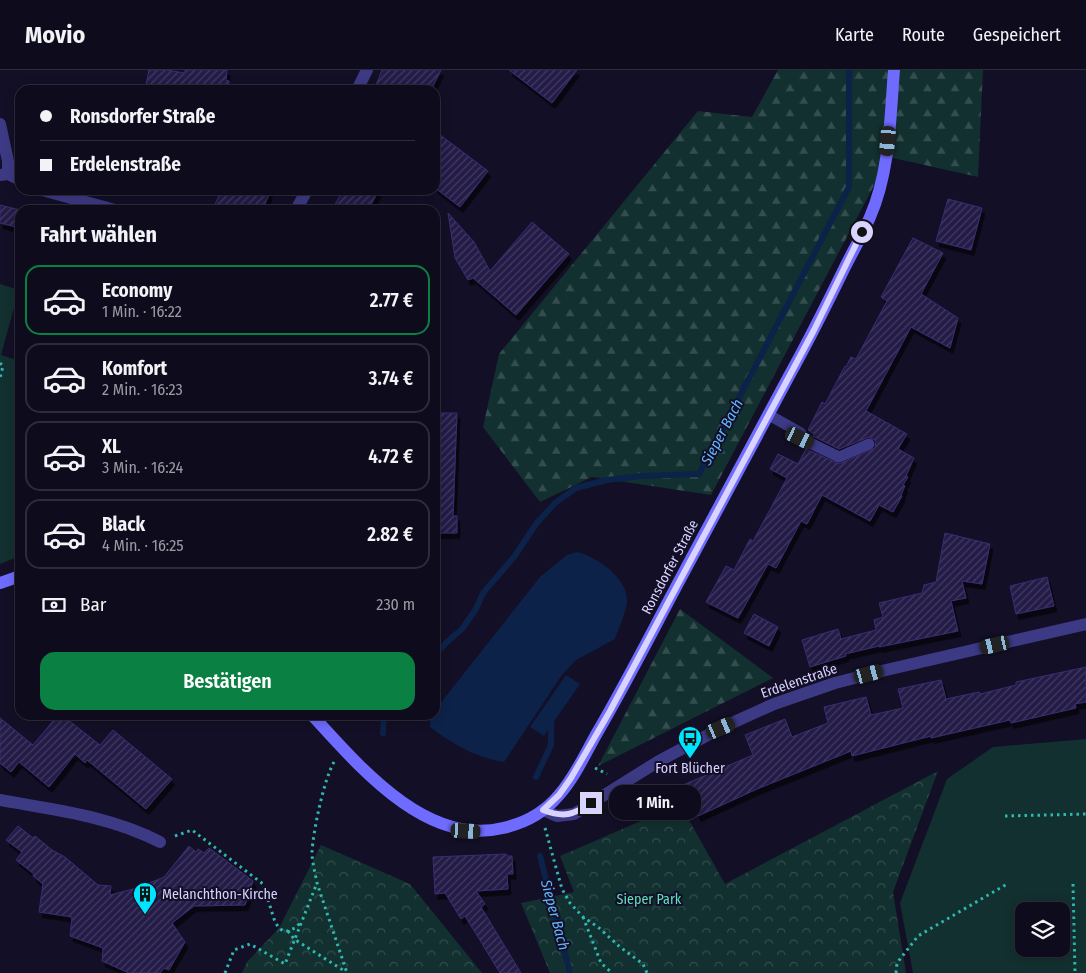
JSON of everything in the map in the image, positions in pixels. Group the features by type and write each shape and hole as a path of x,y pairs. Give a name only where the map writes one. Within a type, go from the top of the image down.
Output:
{"main road":[{"name":"Ronsdorfer Straße","path":"318,720 386,790 428,818 448,827 466,831 500,829 516,824 542,811 559,795 581,762 614,703 814,330 871,216 887,158 894,70"},
{"path":"0,583 15,578"}],"street":[{"path":"360,85 367,70"},
{"path":"0,124 8,161 4,174"},
{"path":"60,195 97,205"},
{"name":"Erdelenstraße","path":"542,811 557,816 574,814 667,756 721,728 774,704 835,683 1086,624"},
{"path":"0,800 76,813 116,823 139,831 160,842"}],"lane":[{"path":"769,415 801,433 800,438 839,456 869,444"}],"path":[{"path":"0,364 3,366 0,378"},
{"path":"345,750 333,763 325,785 312,851 313,868 317,882 347,973"},
{"path":"581,762 624,782"},
{"path":"542,811 562,889 570,903 583,917 643,964 646,973"},
{"path":"1005,816 1086,814"},
{"path":"160,842 192,830 263,884 275,922 283,931 295,928 302,920"},
{"path":"225,973 234,950 250,944 286,964 317,882"},
{"path":"896,973 897,963 918,936 1007,884"},
{"path":"1073,884 1075,973"},
{"path":"583,917 601,963 612,973"},
{"path":"288,931 294,939 347,973"}],"green space":[{"path":"778,70 983,70 978,177 889,157 711,495 592,477 540,502 483,427 499,354 698,111 752,117"},
{"path":"0,284 15,289 15,304 1,355 15,359 15,558 0,564"},
{"path":"680,609 773,678 598,766"},
{"path":"1086,739 1086,973 913,973 900,903 947,779 993,747"},
{"name":"Sieper Park","path":"938,771 893,892 906,973 550,973 521,903 574,892 560,856 680,804 725,884"},
{"path":"321,845 410,884 482,973 242,973 247,962 279,928"}],"water":[{"path":"577,552 593,559 610,570 622,584 626,592 627,605 615,639 576,660 562,675 504,762 484,757 465,749 430,727 430,720 440,720 440,704 540,577 567,555"},
{"path":"566,675 580,684 544,736 530,727"}],"building":[{"path":"149,70 185,73 185,70 227,70 226,80 229,81 229,85 146,85"},
{"path":"382,70 441,70 434,85 376,85"},
{"path":"509,70 577,70 552,103"},
{"path":"440,135 488,171 460,207 440,192"},
{"path":"220,195 269,195 264,205 214,205"},
{"path":"340,195 376,195 371,205 335,205"},
{"path":"948,199 982,208 971,250 936,241"},
{"path":"0,205 15,209 15,227 0,223"},
{"path":"448,213 474,242 490,271 532,222 569,254 516,315 473,278 468,280 455,258"},
{"path":"913,238 943,253 921,294 958,318 950,348 911,327 866,411 907,434 898,449 914,458 906,476 908,477 903,485 905,486 902,496 893,512 879,505 870,521 822,495 807,524 801,521 776,568 768,564 738,618 706,602 726,566 734,570 750,539 753,541 787,478 770,469 778,454 798,464 806,449 839,464 875,448 876,441 869,437 839,449 813,436 814,434 808,430 822,402 825,404 851,357 856,359 887,301 881,297"},
{"path":"440,413 457,413 453,516 457,516 457,533 440,533"},
{"path":"945,533 990,544 982,584 962,581 966,598 951,601 958,631 845,654 846,656 810,667 802,640 838,629 841,639 876,630 874,620 883,617 879,603 922,593 924,585 936,582"},
{"path":"1047,577 1054,606 1016,614 1010,586"},
{"path":"754,614 778,627 769,646 744,633"},
{"path":"1086,667 1086,702 1075,704 1076,708 1011,723 1010,720 931,738 931,736 852,756 851,751 757,789 698,816 683,785 753,755 745,735 785,719 792,737 828,723 824,707 866,697 871,715 903,708 898,689 941,680 946,699 979,692 980,694 1016,685 1016,682"},
{"path":"0,718 33,745 54,720 68,720 100,745 113,730 172,779 146,809 87,760 85,763 75,754 49,787 19,762 11,772 0,763"},
{"name":"Melanchthon-Kirche","path":"18,826 33,838 35,836 52,850 65,857 98,885 111,886 110,895 137,888 164,877 189,846 196,852 198,849 204,853 209,848 253,881 245,905 194,906 172,923 185,942 169,970 164,968 160,973 129,973 102,961 103,948 70,936 72,917 39,912 43,884 16,860 22,852 6,840"},
{"path":"506,854 507,856 512,856 513,874 507,874 508,889 476,891 485,904 481,907 521,973 500,973 465,916 461,919 445,893 435,894 433,857"}],"waterway":[{"name":"Sieper Bach","path":"440,650 462,629 476,609 483,593 514,557 536,524 555,503 576,488 607,480 641,476 699,474 849,187 849,70"},
{"name":"Sieper Bach","path":"536,777 551,745 551,719"},
{"name":"Sieper Bach","path":"383,733 384,720"},
{"name":"Sieper Bach","path":"540,856 570,973"}],"place":[{"name":"Fort Blücher","path":"690,759"},
{"name":"Melanchthon-Kirche","path":"145,915"}],"route":[{"path":"591,803 574,814 557,816 543,810 559,795 571,778 610,711 814,330 862,232"}]}
